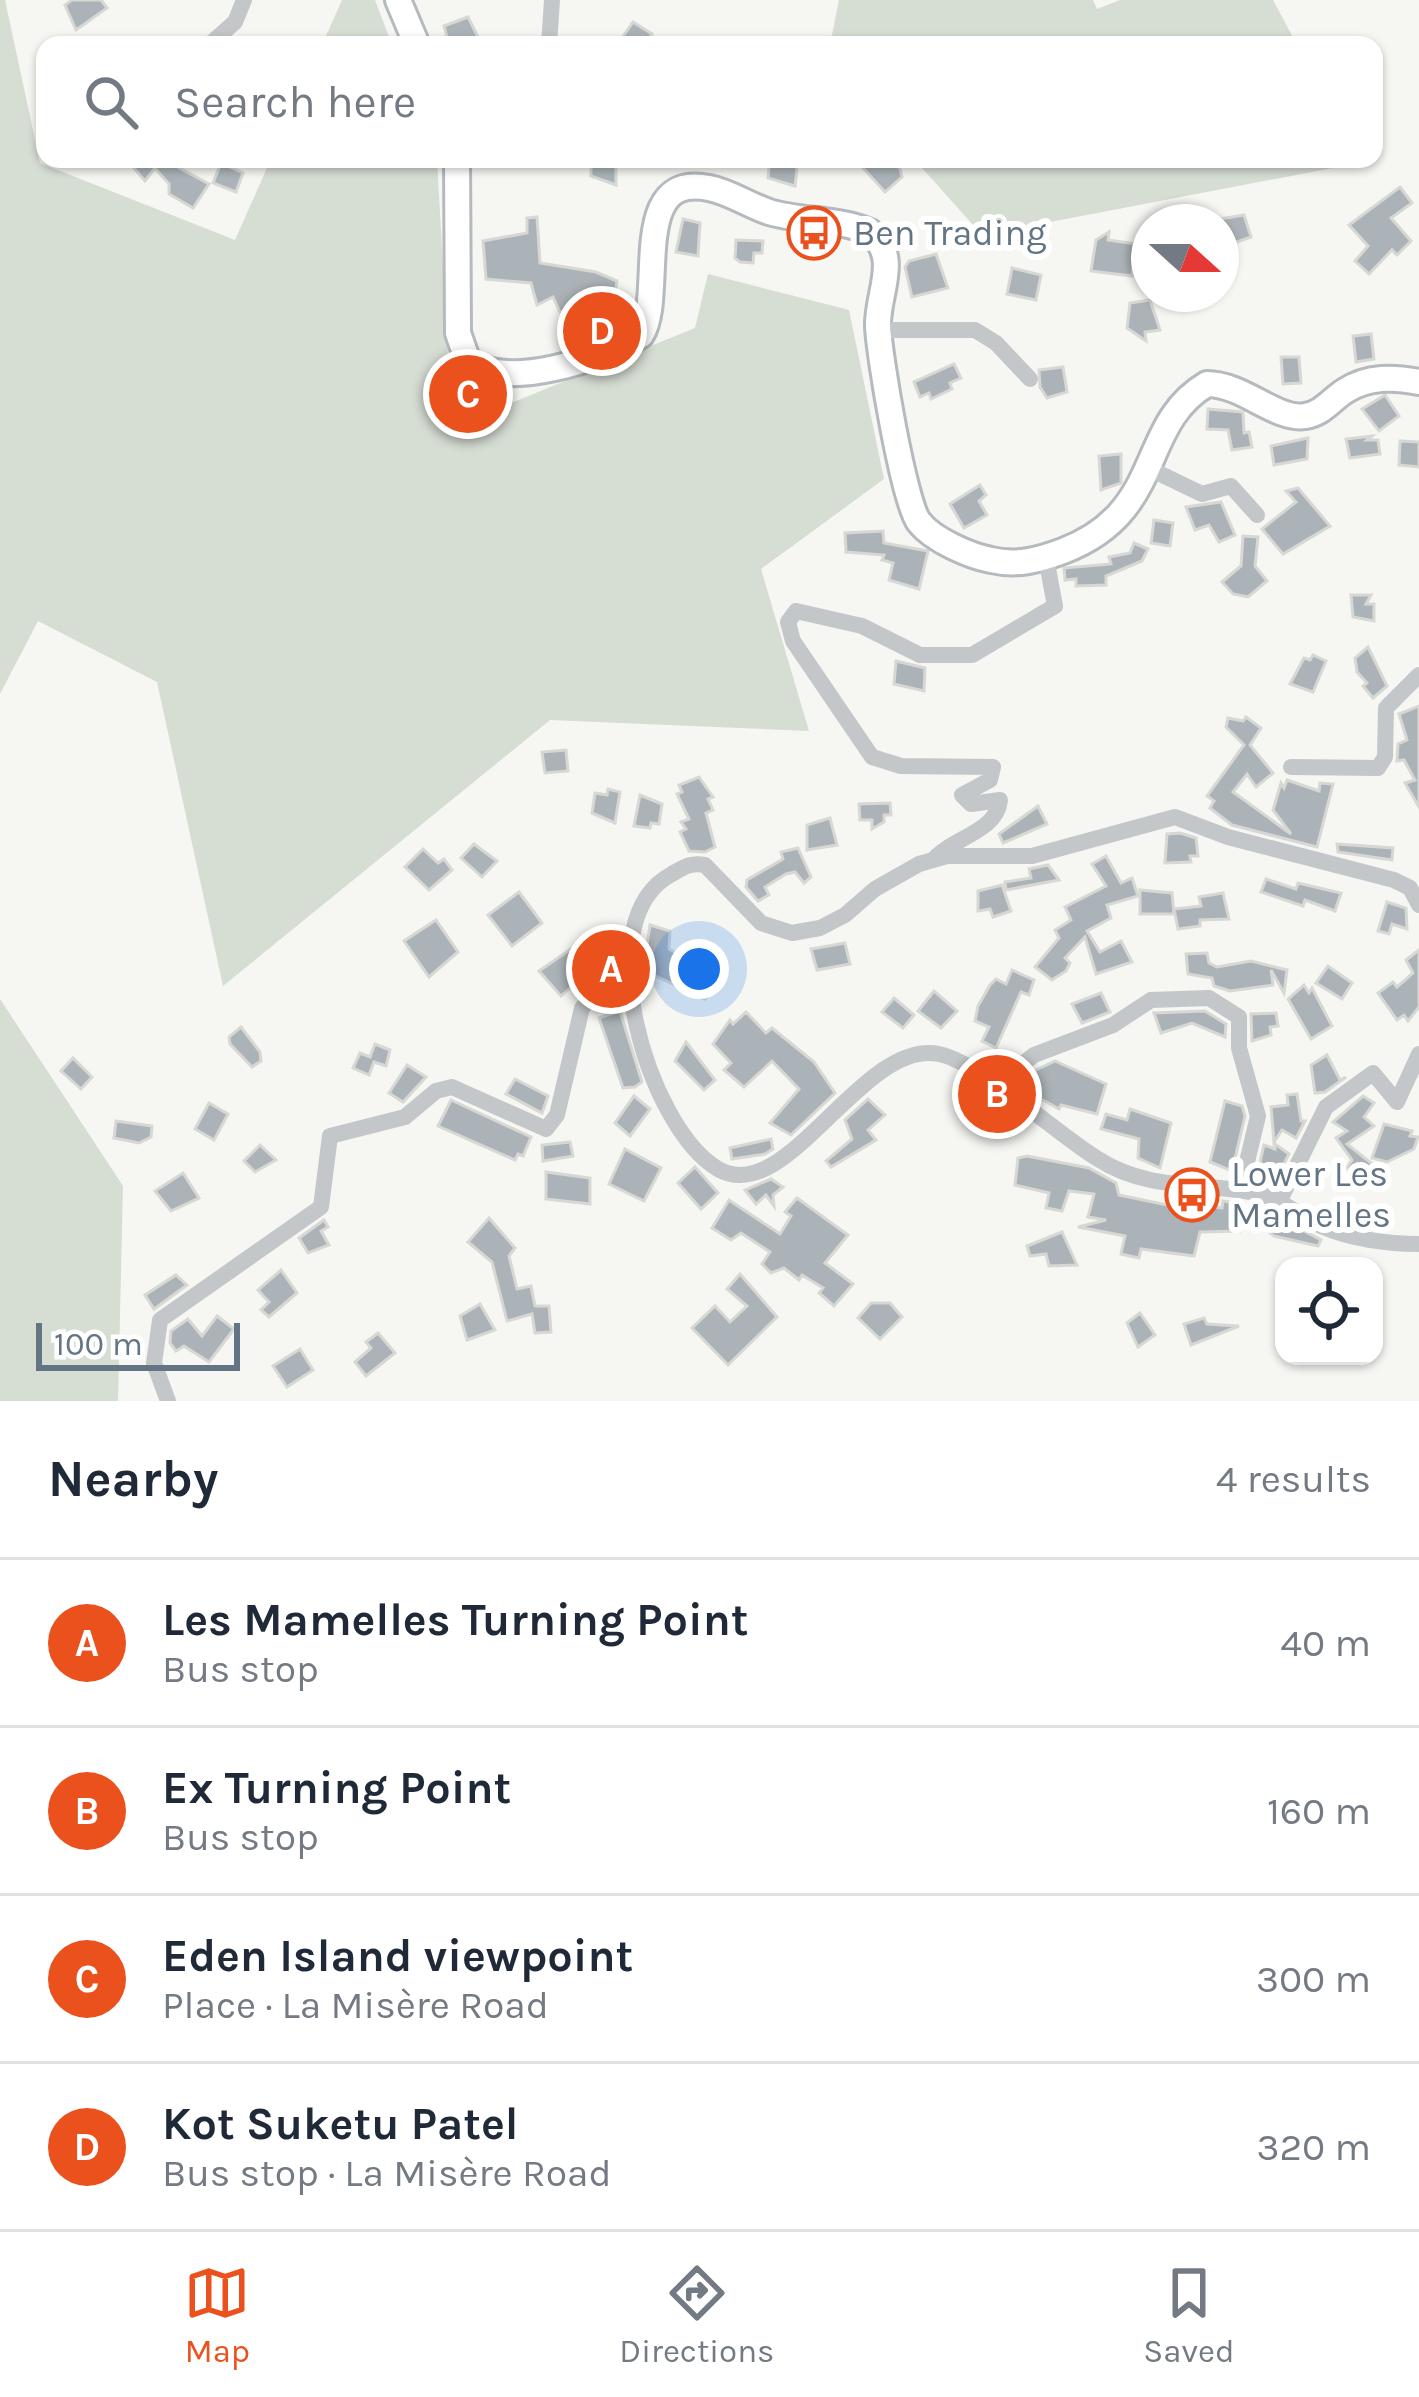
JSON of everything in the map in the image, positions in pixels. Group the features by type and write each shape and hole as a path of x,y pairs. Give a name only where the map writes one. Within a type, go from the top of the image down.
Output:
{"main road":[{"path":"398,0 413,36"},
{"path":"457,168 458,333 467,359 486,373 524,374 641,335 652,309 651,250 660,211 673,193 695,186 778,214 870,232 886,258 878,330 908,491 919,522 988,560 1046,558 1105,533 1134,498 1183,404 1207,384 1250,393 1297,416 1321,410 1361,383 1395,377 1419,382"}],"street":[{"path":"219,36 235,22 244,0"},
{"path":"550,36 552,0"},
{"path":"878,330 975,330 996,343 1030,379"},
{"path":"1148,468 1202,494 1231,487 1257,515"},
{"path":"1046,558 1055,606 972,656 920,656 862,626 796,611 788,622 793,641 864,752 901,766 993,767 990,780 962,795 971,803 1000,800 997,814 977,831 946,845 933,860 875,889 820,928 792,933 761,923 705,865 694,862 654,883 637,912 626,953 649,1063 671,1120 708,1161 734,1175 764,1171 898,1060 930,1052 947,1055 1125,1174 1163,1185 1240,1191 1280,1200 1344,1234 1419,1244"},
{"path":"1291,767 1378,768 1385,757 1386,708 1419,675"},
{"path":"933,860 1032,856 1175,818 1228,837 1394,880 1410,888 1419,904"},
{"path":"168,1401 154,1364 160,1320 321,1207 330,1136 406,1118 436,1091 452,1087 546,1129 557,1115 583,1008 590,999 630,984"},
{"path":"994,1087 1034,1055 1113,1025 1151,1000 1209,998 1239,1017 1240,1048 1258,1115 1240,1191"},
{"path":"1280,1200 1326,1106 1373,1073 1397,1102 1419,1054"}],"shaded area":[{"path":"0,0 5,0 36,144 36,168 53,168 235,240 267,168 438,168 452,427 695,328 708,274 849,310 884,479 761,569 809,731 550,720 223,986 157,682 38,621 0,694"},
{"path":"342,0 375,0 389,36 326,36"},
{"path":"839,0 1093,0 1097,9 1120,0 1273,0 1292,36 832,36"},
{"path":"922,168 1333,168 982,235"},
{"path":"0,999 123,1186 118,1401 0,1401"}],"building":[{"path":"72,0 101,0 107,8 76,30 65,5"},
{"path":"468,17 478,36 447,36 444,26"},
{"path":"633,22 652,34 651,36 623,36"},
{"path":"134,168 155,168 145,181"},
{"path":"155,168 180,168 209,184 193,208 169,194 169,184"},
{"path":"219,168 243,173 236,192 213,183"},
{"path":"591,168 616,168 616,185 591,176"},
{"path":"769,168 797,168 795,186 768,178"},
{"path":"863,168 899,168 902,177 885,192"},
{"path":"1400,187 1412,203 1391,218 1411,241 1397,255 1392,250 1369,274 1355,261 1368,246 1349,225"},
{"path":"1244,215 1251,237 1239,241 1239,216"},
{"path":"537,217 540,263 596,272 617,281 615,294 597,290 597,310 560,312 553,297 537,305 531,283 486,279 483,241 527,233 527,218"},
{"path":"683,219 700,223 698,256 676,252"},
{"path":"1109,232 1108,240 1131,243 1131,276 1091,271 1096,240"},
{"path":"736,240 763,241 762,253 754,253 753,263 740,262 735,258"},
{"path":"936,254 948,288 912,297 905,267 909,261"},
{"path":"1012,268 1041,275 1036,300 1007,294"},
{"path":"1130,303 1131,312 1154,312 1160,330 1145,332 1146,341 1127,328"},
{"path":"1371,334 1374,359 1356,362 1353,336"},
{"path":"1281,357 1299,357 1301,383 1283,384"},
{"path":"954,364 961,378 950,383 952,389 931,399 929,393 920,397 914,382"},
{"path":"1063,367 1067,392 1047,398 1040,387 1039,370"},
{"path":"1385,395 1399,416 1379,431 1362,409"},
{"path":"1208,409 1243,412 1244,433 1249,432 1252,447 1232,450 1228,430 1207,429"},
{"path":"1372,436 1367,440 1378,440 1380,454 1350,458 1346,439"},
{"path":"1308,438 1307,459 1274,465 1271,446"},
{"path":"1400,441 1419,442 1419,467 1399,465"},
{"path":"1121,454 1121,483 1101,490 1099,456"},
{"path":"980,485 986,495 979,501 987,515 964,528 950,504"},
{"path":"1298,488 1330,526 1283,554 1262,529 1296,502 1286,491"},
{"path":"1221,502 1235,535 1219,542 1209,525 1195,530 1186,507"},
{"path":"1154,520 1173,523 1170,546 1151,543"},
{"path":"883,531 884,543 928,551 919,589 889,580 893,563 882,560 884,555 846,552 845,533"},
{"path":"1243,536 1258,537 1255,566 1267,581 1248,597 1233,594 1222,582 1241,566"},
{"path":"1134,543 1148,549 1142,561 1106,576 1106,585 1076,586 1076,579 1065,580 1064,568 1111,564 1109,557 1130,553"},
{"path":"1351,595 1371,595 1366,604 1374,604 1374,621 1353,617"},
{"path":"1368,647 1387,686 1373,698 1363,686 1367,683 1357,672 1355,658"},
{"path":"1313,655 1326,661 1313,692 1290,684 1304,658 1310,660"},
{"path":"896,661 925,668 924,691 894,684"},
{"path":"1419,706 1419,807 1405,783 1415,780 1404,760 1397,761 1398,744 1407,740 1399,714"},
{"path":"1246,717 1261,728 1250,745 1273,773 1256,787 1247,774 1233,792 1291,834 1273,810 1281,783 1284,788 1287,780 1319,791 1320,783 1333,784 1317,847 1232,825 1210,808 1214,801 1207,796 1244,745 1226,727 1228,718 1243,721"},
{"path":"566,750 568,771 545,773 542,752"},
{"path":"699,777 713,797 708,799 713,810 706,813 715,847 705,852 689,851 680,832 686,829 681,822 689,819 677,794 682,792 679,785"},
{"path":"608,789 620,792 615,823 592,813 595,793 607,795"},
{"path":"640,795 662,804 659,824 634,826"},
{"path":"890,803 891,815 884,815 884,822 872,829 872,820 860,820 859,804"},
{"path":"1038,806 1047,824 1003,843 999,834"},
{"path":"830,818 837,845 807,850 807,825"},
{"path":"1167,834 1196,838 1198,856 1190,856 1191,862 1165,863"},
{"path":"474,844 497,861 482,877 461,858"},
{"path":"1337,844 1393,848 1392,860 1338,852"},
{"path":"798,848 811,877 804,883 795,872 786,874 765,887 769,895 758,901 746,887 747,880 783,859 781,852"},
{"path":"423,849 438,863 444,859 452,870 429,890 405,867"},
{"path":"1106,856 1121,883 1132,878 1138,896 1107,905 1111,918 1087,931 1100,952 1121,941 1132,962 1096,974 1085,937 1065,958 1070,963 1066,971 1052,980 1035,967 1059,938 1055,930 1071,920 1065,907 1106,886 1092,864"},
{"path":"1048,865 1059,880 1006,890 1005,882 1031,878 1029,869"},
{"path":"1266,879 1296,889 1298,883 1341,893 1335,911 1305,900 1303,906 1261,892"},
{"path":"1002,885 1011,911 993,917 990,909 978,911 978,891"},
{"path":"1140,890 1172,893 1174,914 1140,914"},
{"path":"519,892 542,923 512,946 488,915"},
{"path":"1223,893 1229,919 1200,920 1200,926 1178,929 1174,909 1201,906 1199,897"},
{"path":"1387,902 1406,908 1407,929 1392,924 1389,934 1378,931"},
{"path":"436,920 458,952 429,977 404,941"},
{"path":"650,925 670,931 669,949 705,968 702,972 716,983 705,999 643,970"},
{"path":"845,943 850,964 817,970 811,949"},
{"path":"578,944 588,958 570,973 578,981 561,996 539,971"},
{"path":"1419,950 1419,1007 1408,1021 1404,1015 1397,1020 1378,993 1393,982 1397,987 1413,973 1406,960"},
{"path":"1207,953 1209,963 1217,967 1251,961 1287,970 1284,993 1271,970 1273,985 1230,991 1214,986 1212,978 1188,974 1186,954"},
{"path":"1328,966 1352,983 1342,999 1316,983"},
{"path":"1012,970 1034,980 1029,995 1021,992 996,1048 982,1041 989,1027 975,1021 978,1006 990,985 996,979 1006,984"},
{"path":"1304,985 1309,993 1312,988 1332,1026 1311,1039 1288,999"},
{"path":"934,991 957,1011 941,1028 918,1011"},
{"path":"1101,993 1110,1012 1082,1023 1072,1004"},
{"path":"894,998 914,1015 903,1028 882,1012"},
{"path":"620,1011 642,1082 635,1087 623,1088 599,1018"},
{"path":"1205,1011 1226,1024 1225,1037 1192,1023 1161,1033 1154,1013"},
{"path":"746,1012 766,1033 772,1028 814,1062 835,1093 791,1135 770,1123 799,1089 772,1061 744,1087 724,1070 731,1063 713,1044 730,1020 733,1024"},
{"path":"1276,1013 1278,1026 1270,1027 1271,1035 1252,1041 1251,1014"},
{"path":"241,1027 260,1052 261,1061 252,1067 230,1044 229,1037"},
{"path":"686,1042 715,1080 704,1090 675,1061"},
{"path":"375,1044 390,1050 386,1066 374,1062 369,1075 353,1068 360,1053 370,1057"},
{"path":"1327,1055 1340,1080 1346,1077 1325,1092 1315,1093 1311,1065"},
{"path":"73,1058 92,1077 81,1089 61,1071"},
{"path":"1055,1061 1106,1084 1097,1114 1061,1105 1059,1109 1025,1090 1034,1071"},
{"path":"407,1065 426,1077 403,1102 389,1093"},
{"path":"515,1079 548,1096 542,1113 506,1094"},
{"path":"1297,1094 1301,1121 1305,1121 1296,1138 1282,1130 1274,1142 1271,1107 1288,1105 1287,1095"},
{"path":"634,1096 650,1109 630,1136 615,1123"},
{"path":"1363,1096 1374,1103 1364,1117 1374,1126 1347,1144 1375,1166 1367,1179 1346,1169 1352,1160 1336,1138 1347,1131 1333,1122"},
{"path":"868,1099 885,1115 868,1130 876,1140 831,1167 826,1161 852,1139 845,1120"},
{"path":"451,1100 531,1137 523,1156 518,1154 515,1160 438,1126"},
{"path":"1225,1101 1242,1106 1245,1116 1232,1171 1210,1162"},
{"path":"209,1103 228,1114 214,1140 195,1129"},
{"path":"1130,1109 1171,1123 1160,1168 1138,1158 1139,1139 1101,1129 1106,1114 1127,1120"},
{"path":"116,1121 152,1126 151,1137 139,1143 114,1138"},
{"path":"1384,1124 1412,1131 1410,1136 1418,1137 1414,1149 1387,1162 1372,1158"},
{"path":"771,1139 773,1149 765,1154 732,1159 730,1148"},
{"path":"570,1142 573,1156 543,1161 542,1145"},
{"path":"1275,1144 1289,1154 1273,1185 1256,1180 1264,1145 1275,1149"},
{"path":"260,1145 276,1160 255,1172 244,1161"},
{"path":"625,1149 661,1168 644,1201 609,1184"},
{"path":"1018,1158 1089,1168 1116,1183 1119,1195 1167,1205 1168,1199 1222,1208 1223,1201 1243,1204 1240,1231 1200,1232 1194,1256 1141,1249 1139,1258 1121,1254 1125,1236 1078,1227 1106,1220 1088,1217 1094,1194 1069,1191 1062,1211 1046,1208 1049,1193 1015,1185"},
{"path":"695,1167 718,1193 701,1209 678,1183"},
{"path":"546,1172 590,1178 590,1204 546,1199"},
{"path":"183,1173 199,1198 171,1211 155,1191"},
{"path":"771,1179 783,1187 773,1195 774,1206 766,1195 756,1204 745,1190"},
{"path":"797,1198 848,1235 825,1263 853,1284 834,1306 819,1293 823,1288 802,1275 799,1280 784,1268 771,1273 762,1264 770,1252 741,1233 731,1240 712,1228 729,1200 780,1234 791,1216 785,1212"},
{"path":"1263,1209 1321,1240 1318,1246 1274,1236 1254,1221"},
{"path":"489,1218 515,1248 509,1256 517,1289 531,1286 535,1306 549,1306 551,1332 535,1333 532,1314 507,1321 492,1262 468,1242"},
{"path":"324,1220 328,1227 321,1231 329,1245 308,1253 299,1238"},
{"path":"1062,1232 1077,1265 1049,1266 1046,1254 1030,1256 1027,1246"},
{"path":"281,1270 297,1293 269,1317 261,1310 269,1302 258,1290"},
{"path":"740,1274 777,1317 728,1365 692,1328 715,1306 730,1322 747,1306 727,1289"},
{"path":"176,1275 187,1285 154,1309 145,1295"},
{"path":"871,1303 890,1303 902,1317 880,1339 858,1318"},
{"path":"480,1304 495,1330 467,1340 460,1316"},
{"path":"1140,1313 1155,1335 1138,1347 1127,1323"},
{"path":"217,1316 234,1329 209,1362 184,1346 176,1351 170,1343 171,1331 188,1319 202,1336"},
{"path":"1204,1318 1207,1324 1239,1326 1191,1345 1184,1324"},
{"path":"378,1333 395,1353 366,1376 355,1362 371,1348 366,1342"},
{"path":"300,1349 313,1370 287,1387 273,1366"}],"place":[{"name":"Ben Trading","path":"814,233"},
{"name":"Kot Suketu Patel","path":"602,331"},
{"name":"Eden Island viewpoint","path":"468,394"},
{"name":"Les Mamelles Turning Point","path":"611,969"},
{"name":"Ex Turning Point","path":"997,1094"},
{"name":"Lower Les Mamelles","path":"1192,1195"}]}
